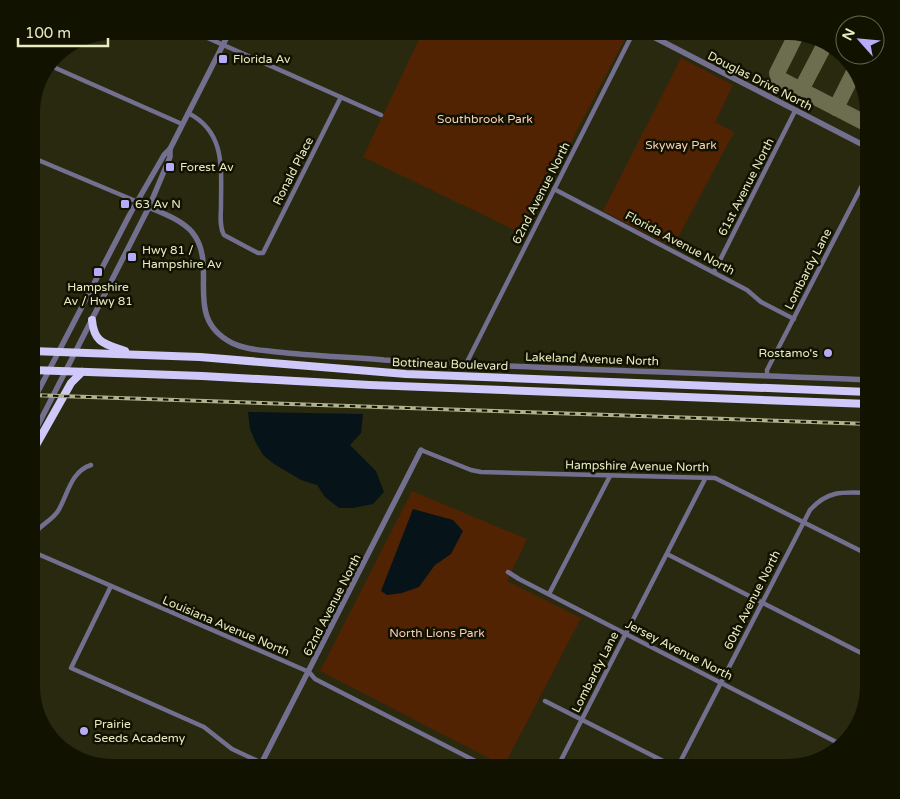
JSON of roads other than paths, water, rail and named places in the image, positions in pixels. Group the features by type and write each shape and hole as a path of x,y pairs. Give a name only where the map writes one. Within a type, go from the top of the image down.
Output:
{"highway":[{"path":"92,320 93,330 100,340 107,345 132,354"},
{"name":"Bottineau Boulevard","path":"40,351 200,357 406,374 860,392"},
{"name":"Bottineau Boulevard","path":"40,370 860,404"},
{"path":"40,438 71,383 82,372"}],"street":[{"path":"211,40 381,115"},
{"path":"40,388 130,214 164,155 170,149 225,40"},
{"name":"62nd Avenue North","path":"466,364 629,40"},
{"name":"Douglas Drive North","path":"659,40 860,144"},
{"path":"55,68 182,124"},
{"name":"Ronald Place","path":"188,113 208,127 220,155 220,223 224,236 251,250 262,253 341,97"},
{"name":"61st Avenue North","path":"714,272 795,111"},
{"path":"40,422 148,208 170,157 170,149"},
{"path":"40,160 138,202"},
{"name":"Florida Avenue North","path":"554,189 714,272 747,290 761,302 794,319"},
{"name":"Lombardy Lane","path":"767,376 768,370 860,190"},
{"name":"Lakeland Avenue North","path":"138,202 182,224 195,238 202,260 202,292 205,311 214,329 234,344 251,349 311,356 466,364 860,380"},
{"name":"62nd Avenue North","path":"264,759 421,450"},
{"name":"Hampshire Avenue North","path":"421,450 471,470 481,472 715,478 860,550"},
{"path":"40,526 58,511 66,491 82,468 91,465"},
{"path":"549,594 610,476"},
{"name":"Lombardy Lane","path":"561,759 705,479"},
{"name":"60th Avenue North","path":"682,759 810,510 828,495 838,492 860,493"},
{"path":"667,554 860,652"},
{"name":"Louisiana Avenue North","path":"40,555 309,672 315,678 472,759"},
{"name":"Jersey Avenue North","path":"508,572 835,741"},
{"path":"111,586 72,668 204,727 232,749 250,759"},
{"path":"546,701 659,759"}],"railway":[{"path":"40,395 860,424"}],"place":[{"name":"Florida Av","path":"223,59"},
{"name":"Forest Av","path":"170,167"},
{"name":"63 Av N","path":"125,204"},
{"name":"Hwy 81 / Hampshire Av","path":"132,257"},
{"name":"Hampshire Av / Hwy 81","path":"98,272"},
{"name":"Rostamo's","path":"828,353"},
{"name":"Prairie Seeds Academy","path":"84,731"}],"park label":[{"name":"Southbrook Park","path":"485,119"},
{"name":"Skyway Park","path":"681,145"},
{"name":"North Lions Park","path":"437,633"}]}
